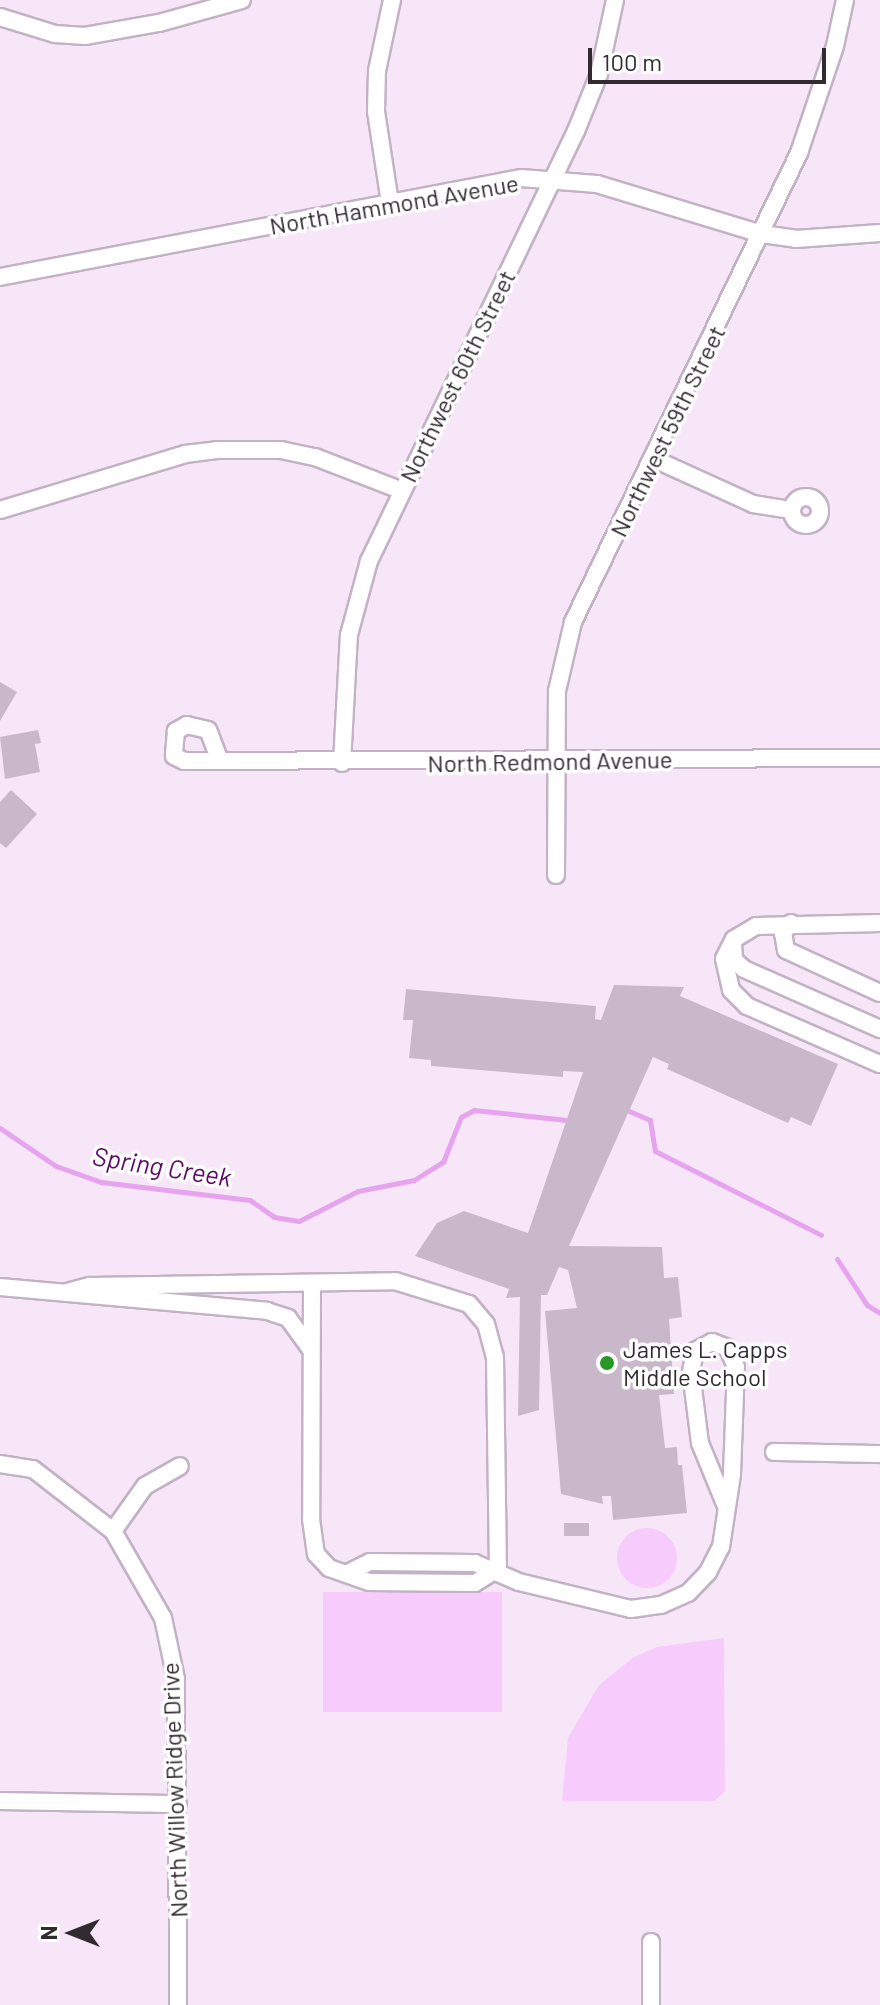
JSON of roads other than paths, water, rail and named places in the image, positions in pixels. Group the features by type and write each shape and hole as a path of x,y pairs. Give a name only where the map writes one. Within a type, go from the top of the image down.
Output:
{"street":[{"path":"0,17 55,34 85,36 159,23 242,0"},
{"path":"390,203 376,111 377,71 392,0"},
{"name":"Northwest 60th Street","path":"342,763 349,635 369,561 400,490 554,178 599,74 615,0"},
{"name":"Northwest 59th Street","path":"556,875 557,691 573,622 762,234 821,94 845,0"},
{"name":"North Hammond Avenue","path":"0,277 497,182 554,178 642,194 762,234 796,239 880,233"},
{"path":"0,510 185,454 217,450 281,450 315,457 400,490"},
{"path":"654,459 753,504 792,510"},
{"name":"North Redmond Avenue","path":"220,761 342,763 880,758"},
{"path":"791,923 783,933 786,950 880,993"},
{"path":"880,923 756,926 734,939 727,949 725,971 738,999 880,1064"},
{"path":"734,939 732,955 738,965 880,1029"},
{"path":"67,1292 90,1286 403,1281 457,1298 479,1312 495,1357 494,1573"},
{"path":"312,1284 311,1536 322,1562 350,1572 370,1562 475,1563 494,1573 617,1607 661,1605 688,1593 708,1572 725,1532 725,1504 738,1401 736,1367 728,1348 712,1342 695,1351 691,1372 700,1443 725,1504"},
{"path":"0,1287 67,1292 90,1298 267,1311 288,1318 312,1353"},
{"path":"774,1452 880,1454"},
{"name":"North Willow Ridge Drive","path":"0,1464 33,1469 113,1531 163,1618 176,1679 178,2005"},
{"path":"113,1531 145,1486 180,1466"},
{"path":"0,1801 178,1804"},
{"path":"651,1942 651,2005"}],"waterway":[{"name":"Spring Creek","path":"0,1128 56,1166 101,1182 250,1200 274,1217 299,1221 358,1191 414,1180 443,1162 461,1117 474,1110 566,1120"},
{"name":"Spring Creek","path":"629,1111 650,1120 655,1151 821,1235"},
{"name":"Spring Creek","path":"837,1259 867,1305 880,1313"}],"place":[{"name":"James L. Capps Middle School","path":"607,1363"}]}
